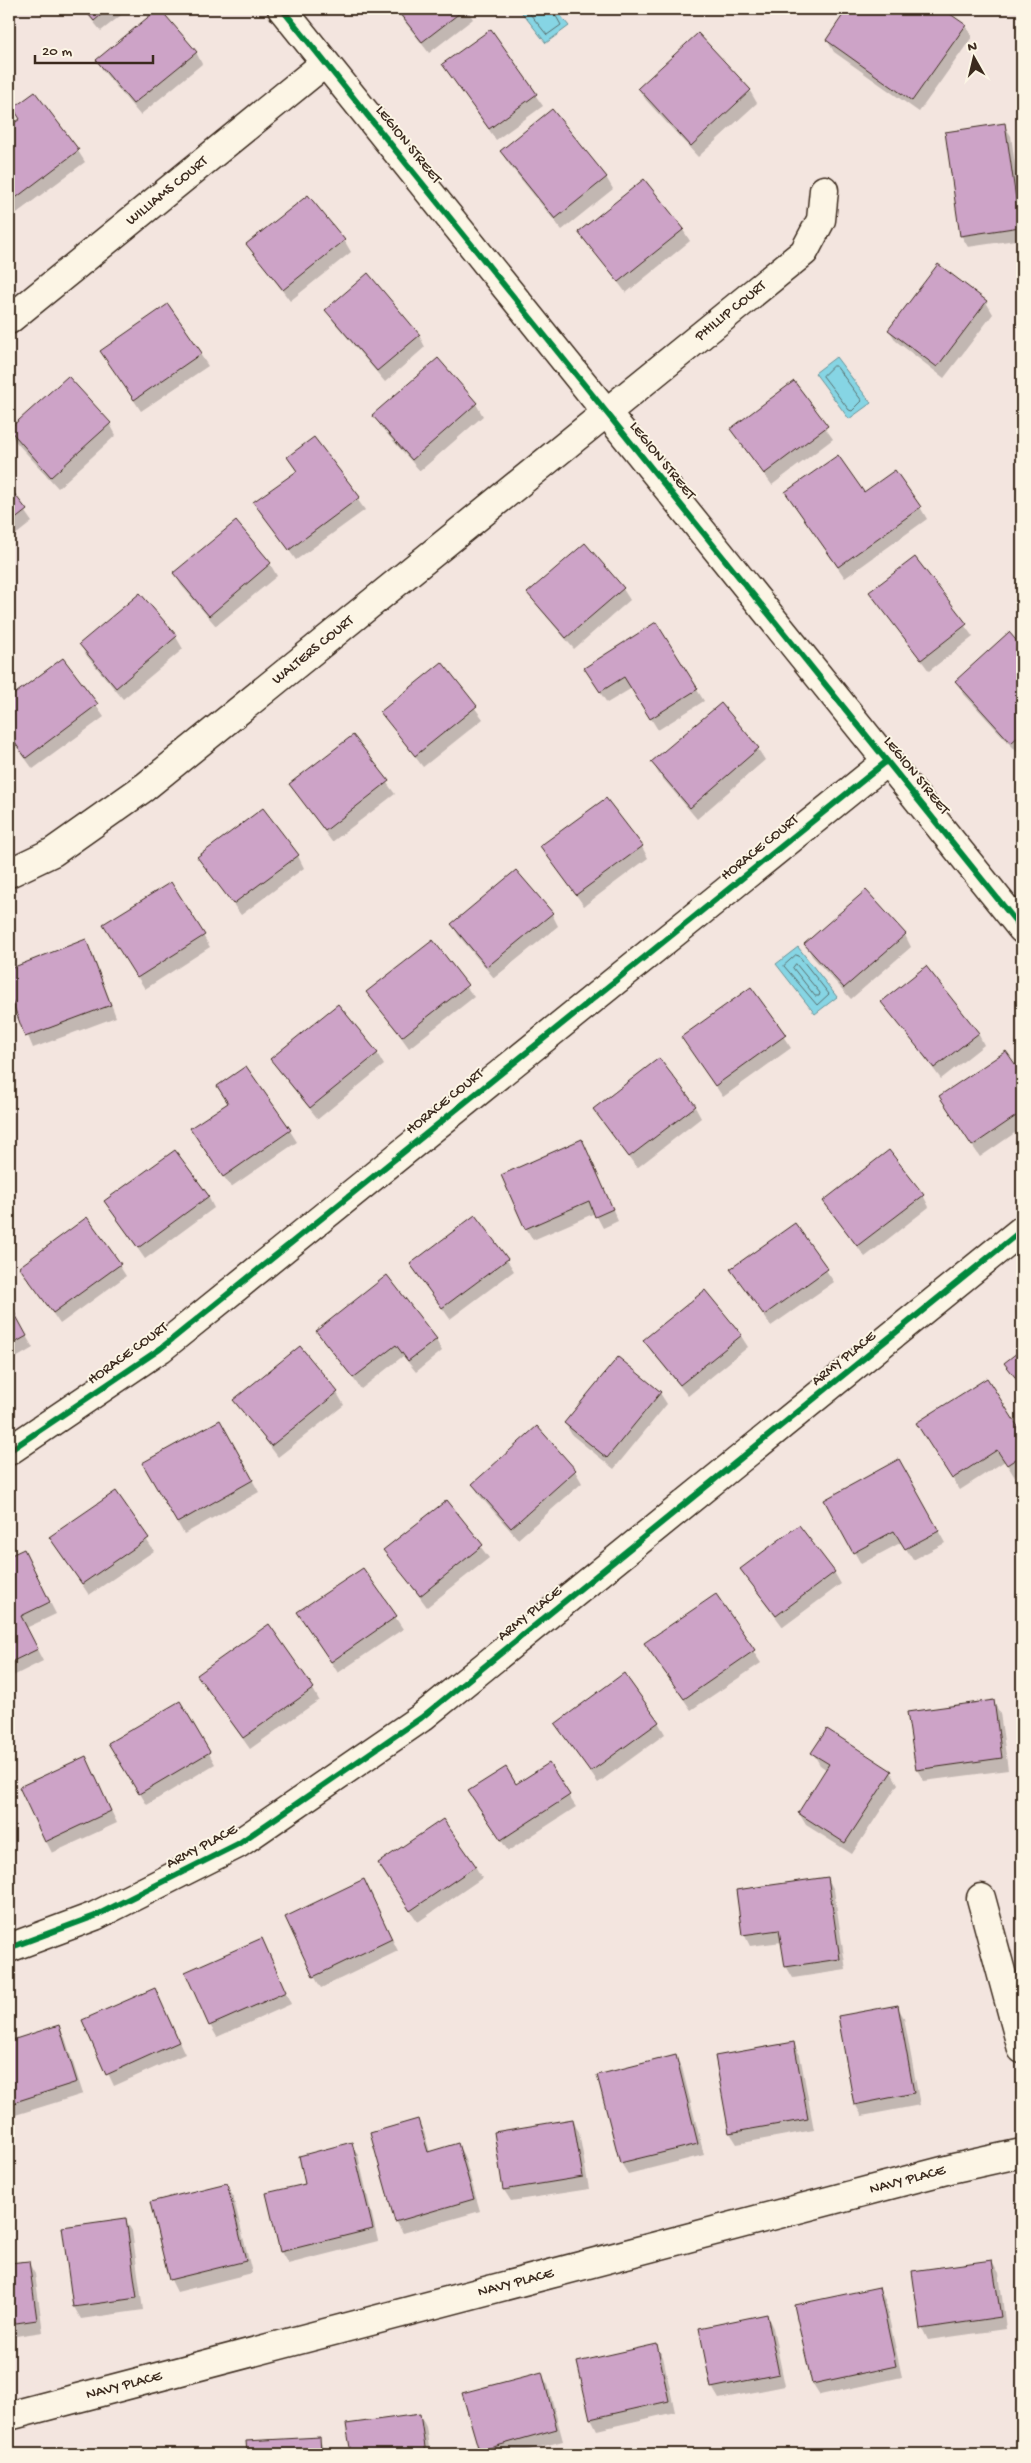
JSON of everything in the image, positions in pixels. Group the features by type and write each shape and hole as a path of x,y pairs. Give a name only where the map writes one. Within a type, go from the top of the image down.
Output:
{"street":[{"name":"LEGION STREET","path":"282,9 1022,928"},
{"name":"WILLIAMS COURT","path":"9,320 325,63"},
{"name":"PHILLIP COURT","path":"607,412 804,252 821,220 824,190"},
{"name":"WALTERS COURT","path":"9,873 53,852 145,787 607,412"},
{"name":"HORACE COURT","path":"9,1451 160,1349 887,761"},
{"name":"ARMY PLACE","path":"9,1948 95,1916 238,1844 421,1718 1022,1230"},
{"path":"981,1898 1022,2049"},
{"name":"NAVY PLACE","path":"9,2416 954,2168 1022,2153"}],"water":[{"path":"519,9 555,9 569,26 546,43"},
{"path":"836,357 871,403 849,419 815,373"},
{"path":"798,947 837,997 815,1014 776,964"}],"building":[{"path":"84,9 108,9 94,21"},
{"path":"158,9 197,52 133,104 96,60"},
{"path":"396,9 465,9 422,42"},
{"path":"847,9 943,9 966,25 912,101 826,40"},
{"path":"491,29 537,94 489,129 442,64"},
{"path":"698,33 751,90 691,146 638,88"},
{"path":"35,92 79,150 9,203 9,127 20,119 13,108"},
{"path":"552,109 607,177 555,219 500,151"},
{"path":"1005,123 1020,227 960,236 945,132"},
{"path":"644,179 684,229 618,282 578,232"},
{"path":"308,195 345,240 283,290 246,244"},
{"path":"938,264 987,301 937,367 888,330"},
{"path":"368,273 420,335 377,371 325,310"},
{"path":"168,304 202,353 134,400 100,351"},
{"path":"438,358 477,403 412,460 372,415"},
{"path":"68,376 111,423 51,477 9,429"},
{"path":"794,381 828,426 764,474 730,429"},
{"path":"314,437 360,497 289,550 253,502 297,471 287,457"},
{"path":"838,455 864,492 895,470 921,507 838,567 785,492"},
{"path":"9,487 27,510 9,524"},
{"path":"236,521 271,563 209,616 173,573"},
{"path":"585,543 624,588 566,638 527,593"},
{"path":"915,557 967,624 921,660 869,592"},
{"path":"140,593 177,636 116,688 79,644"},
{"path":"656,622 698,689 650,719 624,677 600,692 584,668"},
{"path":"1009,632 1022,647 1022,733 1011,743 955,681"},
{"path":"63,658 98,704 26,758 9,735 9,698"},
{"path":"442,662 477,706 415,756 380,712"},
{"path":"721,703 759,748 690,808 651,762"},
{"path":"353,735 389,781 325,831 289,784"},
{"path":"606,798 643,846 576,895 540,846"},
{"path":"263,808 299,855 233,904 197,857"},
{"path":"516,870 553,913 487,967 451,924"},
{"path":"171,882 205,935 137,978 103,924"},
{"path":"866,890 906,934 844,988 804,944"},
{"path":"86,939 111,1005 25,1037 9,993 9,969"},
{"path":"433,940 468,985 402,1037 366,992"},
{"path":"926,966 979,1033 934,1068 881,1002"},
{"path":"751,987 786,1035 715,1086 681,1037"},
{"path":"338,1004 378,1053 310,1108 270,1059"},
{"path":"1006,1051 1022,1074 1022,1112 972,1146 939,1096"},
{"path":"659,1058 696,1106 629,1157 593,1109"},
{"path":"246,1066 291,1130 223,1177 190,1128 228,1103 217,1086"},
{"path":"582,1139 613,1209 595,1217 589,1201 525,1229 501,1175"},
{"path":"175,1150 209,1196 138,1248 104,1201"},
{"path":"889,1150 924,1195 857,1246 823,1201"},
{"path":"475,1215 508,1259 442,1308 410,1264"},
{"path":"87,1217 121,1264 53,1313 19,1267"},
{"path":"795,1223 828,1269 764,1315 730,1269"},
{"path":"387,1275 437,1339 408,1361 396,1345 353,1378 316,1331"},
{"path":"705,1290 742,1335 680,1385 643,1340"},
{"path":"9,1303 27,1336 9,1346"},
{"path":"300,1346 338,1392 271,1446 233,1400"},
{"path":"1022,1349 1022,1386 1004,1363"},
{"path":"618,1357 661,1392 607,1458 564,1423"},
{"path":"987,1378 1022,1433 1022,1455 1007,1465 997,1450 952,1479 916,1423"},
{"path":"220,1420 253,1480 177,1523 142,1463"},
{"path":"537,1426 576,1470 511,1528 472,1484"},
{"path":"899,1459 939,1531 905,1549 894,1531 853,1553 824,1500"},
{"path":"116,1491 149,1538 82,1584 49,1537"},
{"path":"447,1500 483,1545 420,1596 383,1550"},
{"path":"799,1525 835,1572 776,1616 740,1569"},
{"path":"24,1549 50,1602 21,1616 38,1649 9,1663 9,1556"},
{"path":"363,1568 397,1616 331,1662 297,1612"},
{"path":"716,1594 755,1650 684,1699 644,1643"},
{"path":"269,1624 314,1688 243,1738 197,1675"},
{"path":"624,1673 659,1722 590,1772 555,1724"},
{"path":"994,1700 1002,1758 916,1770 907,1712"},
{"path":"180,1701 210,1752 139,1794 108,1743"},
{"path":"827,1729 892,1771 845,1843 798,1813 829,1764 811,1753"},
{"path":"86,1756 111,1811 45,1842 19,1787"},
{"path":"549,1763 570,1795 501,1840 468,1791 506,1767 516,1784"},
{"path":"443,1819 476,1866 410,1911 378,1863"},
{"path":"828,1877 840,1959 785,1967 779,1930 742,1935 736,1890"},
{"path":"364,1879 392,1939 313,1977 285,1917"},
{"path":"262,1938 286,1992 209,2026 185,1972"},
{"path":"155,1988 179,2042 106,2075 82,2020"},
{"path":"898,2005 914,2093 854,2105 838,2016"},
{"path":"59,2025 77,2082 9,2104 9,2041"},
{"path":"794,2042 808,2119 729,2133 715,2056"},
{"path":"676,2055 698,2144 620,2163 597,2075"},
{"path":"418,2119 428,2152 458,2143 474,2199 395,2222 370,2133"},
{"path":"573,2119 583,2177 503,2190 494,2132"},
{"path":"352,2142 373,2229 280,2252 266,2193 305,2184 299,2156"},
{"path":"227,2183 246,2261 169,2280 150,2202"},
{"path":"126,2218 137,2298 73,2307 62,2227"},
{"path":"992,2260 1001,2317 920,2329 912,2271"},
{"path":"29,2261 37,2320 9,2324 9,2263"},
{"path":"879,2287 896,2366 812,2384 794,2305"},
{"path":"767,2314 779,2374 711,2388 699,2328"},
{"path":"657,2344 669,2401 590,2419 577,2362"},
{"path":"542,2372 557,2429 479,2451 462,2393"},
{"path":"420,2414 426,2454 351,2454 346,2424"},
{"path":"320,2437 321,2454 247,2454 246,2441"}],"cycle path":[{"path":"282,9 1022,929"},
{"path":"9,1451 160,1349 887,761"},
{"path":"9,1948 95,1916 238,1844 421,1718 1022,1230"}]}
